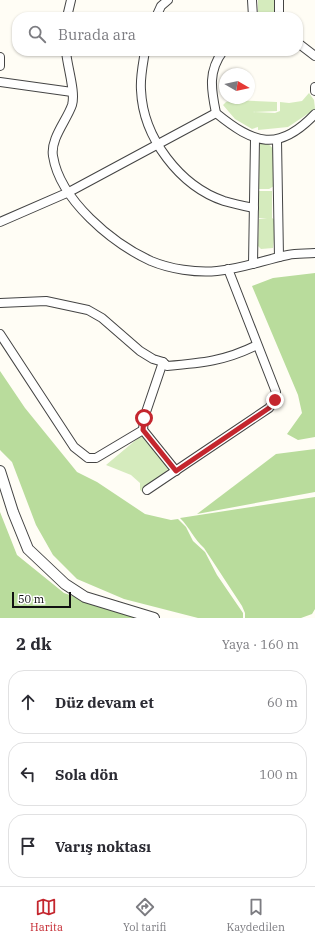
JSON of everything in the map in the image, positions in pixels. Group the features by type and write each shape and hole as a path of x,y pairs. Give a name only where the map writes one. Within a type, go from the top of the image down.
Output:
{"street":[{"path":"68,12 71,0"},
{"path":"158,12 161,6 168,0"},
{"path":"252,0 253,12"},
{"path":"279,0 279,12"},
{"path":"303,47 315,56"},
{"path":"67,56 73,104 56,140 52,154 56,167 69,192 87,217 113,239 152,261 185,270 216,271 253,264 278,257 315,253"},
{"path":"144,56 141,91 146,121 158,144 182,177 203,191 224,201 254,208"},
{"path":"219,56 216,60 210,86 216,113 240,131 255,139 277,140 290,135 315,114"},
{"path":"0,57 0,66"},
{"path":"0,82 72,92"},
{"path":"0,222 69,192 216,113"},
{"path":"253,264 255,139"},
{"path":"277,140 278,257"},
{"path":"147,490 269,408 275,400 276,392 228,269"},
{"path":"0,303 46,301 88,310 102,318 140,351 153,359 163,362 167,366 200,364 235,356 257,345"},
{"path":"0,334 74,447 88,458 96,458 143,430"},
{"path":"163,362 144,418 143,430 176,471"},
{"path":"0,471 13,512 28,550 65,584 85,597 154,618"}],"green space":[{"path":"258,0 279,0 279,12 258,12"},
{"path":"309,93 314,100 315,109 288,127 258,130 258,127 252,129 235,119 223,105 255,104 255,101 277,102 277,111 252,112 275,113 280,111 280,102 289,103 302,101"},
{"path":"262,142 268,144 275,153 276,160 274,186 269,189 258,189 260,143"},
{"path":"259,191 272,191 272,218 276,221 273,248 261,249 258,246 259,219 267,218 259,218"},
{"path":"315,273 315,437 298,440 287,434 302,413 298,395 252,286 273,278"},
{"path":"0,371 25,408 77,472 97,482 145,514 171,520 178,519 186,527 193,541 205,552 217,575 243,613 243,618 198,618 124,599 77,579 53,555 36,525 12,462 0,450"},
{"path":"143,434 169,468 146,494 140,490 140,483 131,475 106,465"},
{"path":"315,449 315,492 197,514 276,454"},
{"path":"315,497 315,609 312,614 301,618 245,618 245,613 242,606 204,548 180,518"},
{"path":"0,512 17,555 64,593 137,618 0,618"}],"route":[{"path":"144,418 143,430 176,471 269,408 275,400"}]}
